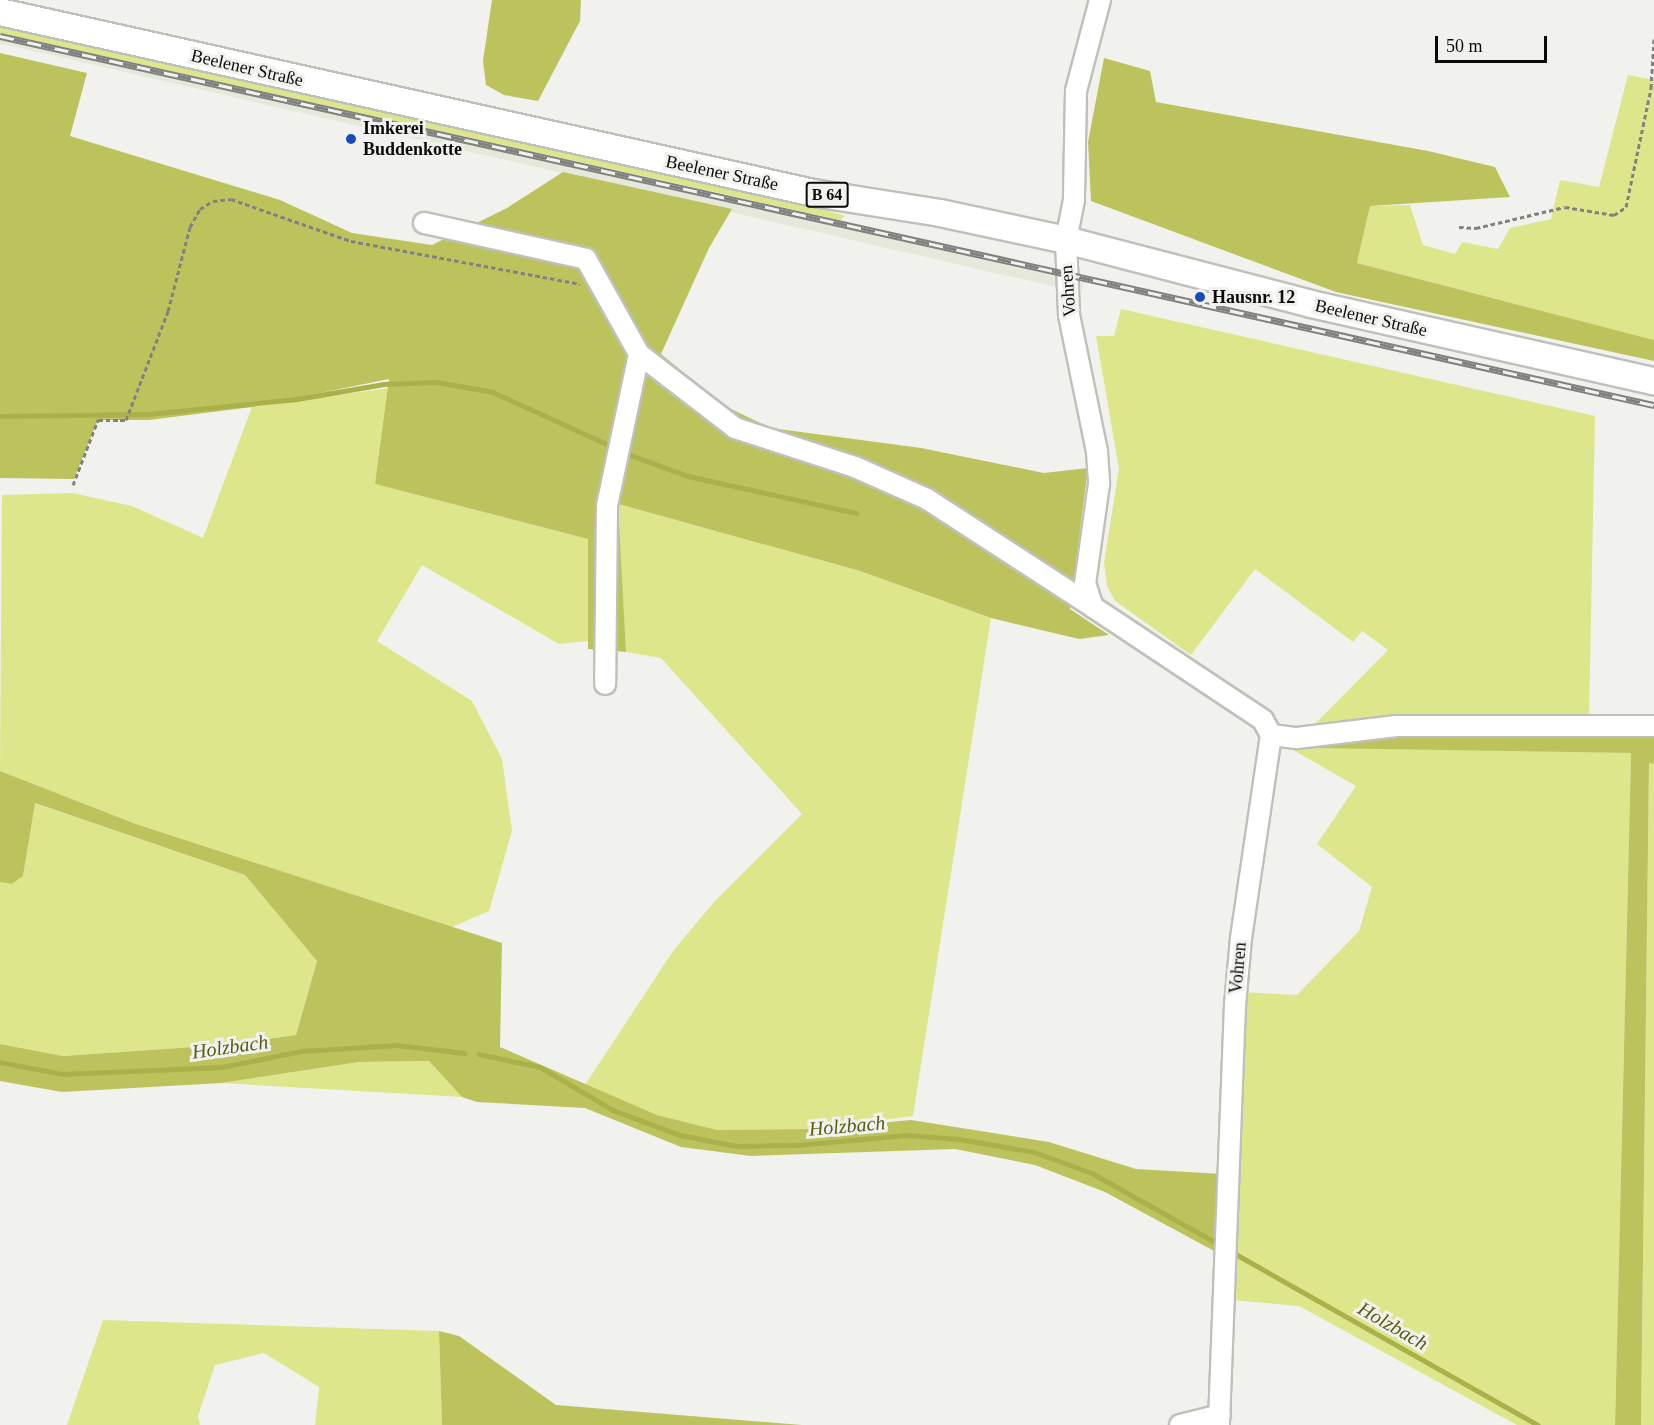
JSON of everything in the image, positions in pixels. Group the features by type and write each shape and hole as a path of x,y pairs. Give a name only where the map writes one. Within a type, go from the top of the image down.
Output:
{"main road":[{"name":"Beelener Straße","path":"0,12 792,188 940,213 1066,240 1311,304 1654,381"}],"street":[{"name":"Vohren","path":"1093,607 1085,583 1099,484 1097,452 1069,315 1066,240 1074,200 1076,92 1100,0"},
{"path":"424,223 586,260 639,354 735,428 894,483 927,499 1263,720 1271,735 1297,738 1396,726 1654,726"},
{"path":"605,684 607,506 639,354"},
{"path":"1064,588 1077,588 1085,583"},
{"name":"Vohren","path":"1219,1420 1235,1005 1248,882 1271,735"},
{"path":"1180,1425 1219,1420"}],"path":[{"path":"1459,227 1476,228 1565,207 1614,215 1626,207 1651,88 1654,39"},
{"path":"73,484 98,420 126,420 168,310 190,227 200,209 213,201 231,199 351,241 602,289"}],"shaded area":[{"path":"0,33 1083,283 1081,293 0,43"}],"green space":[{"path":"492,0 581,0 580,21 538,101 504,95 486,85 483,61"},
{"path":"0,24 812,206 845,216 840,220 0,33"},
{"path":"0,53 87,73 70,136 280,200 352,233 432,245 507,208 563,172 732,209 709,248 661,354 723,405 771,428 921,448 1044,473 1088,468 1070,609 1109,635 1079,639 991,618 860,571 618,504 626,652 588,649 588,539 375,484 389,379 252,407 149,420 98,420 74,479 0,478"},
{"path":"1104,58 1150,71 1156,102 1428,151 1495,167 1510,197 1370,206 1357,263 1654,340 1654,361 1336,292 1091,201 1088,142"},
{"path":"1628,75 1654,80 1654,340 1357,263 1370,206 1410,205 1423,245 1455,254 1462,242 1498,249 1510,228 1551,219 1560,180 1599,187"},
{"path":"1121,309 1595,416 1589,719 1398,720 1313,726 1388,650 1362,631 1353,642 1255,569 1191,655 1115,601 1107,586 1104,562 1119,469 1096,336 1114,336"},
{"path":"389,388 375,484 588,539 588,641 559,644 422,565 377,641 472,701 502,759 512,831 489,911 452,927 136,824 0,771 2,495 72,493 132,506 203,538 252,407"},
{"path":"617,504 860,571 991,618 913,1116 813,1129 717,1130 657,1115 585,1085 673,951 714,902 802,814 661,658 626,652"},
{"path":"1393,731 1654,734 1654,764 1649,763 1641,1425 1615,1425 1631,753 1314,748 1313,741"},
{"path":"1286,746 1631,753 1615,1425 1517,1425 1299,1306 1231,1300 1238,1232 1233,1215 1242,992 1297,995 1359,931 1372,887 1317,844 1356,786"},
{"path":"1649,763 1654,764 1654,1425 1641,1425"},
{"path":"0,771 136,824 502,943 500,1047 657,1115 717,1130 813,1129 911,1120 1049,1142 1136,1169 1222,1174 1216,1252 1105,1192 1035,1165 955,1149 751,1156 681,1147 585,1108 477,1102 462,1097 429,1061 359,1062 221,1083 62,1092 0,1081 0,1044 63,1056 223,1045 296,1035 317,961 245,875 35,803 23,876 12,884 0,882"},
{"path":"34,803 245,875 317,961 296,1035 223,1045 63,1056 0,1044 0,882 12,884 23,876"},
{"path":"429,1061 462,1097 221,1083 359,1062"},
{"path":"103,1320 439,1331 442,1425 315,1425 319,1387 264,1353 215,1365 198,1416 200,1425 67,1425"},
{"path":"439,1331 459,1336 556,1405 802,1425 442,1425"}],"waterway":[{"path":"0,416 149,414 297,399 384,384 437,382 493,392 611,446"},
{"path":"625,453 688,476 856,513"},
{"name":"Holzbach","path":"0,1062 63,1074 222,1067 301,1051 397,1045 465,1053"},
{"name":"Holzbach","path":"479,1054 540,1067 613,1110 680,1135 736,1146 797,1145 907,1135 959,1139 1034,1152 1092,1173 1213,1241"},
{"name":"Holzbach","path":"1234,1253 1538,1425"}],"railway":[{"path":"0,36 1654,405"}],"place":[{"name":"Imkerei Buddenkotte","path":"351,139"},
{"name":"Hausnr. 12","path":"1200,297"}]}
